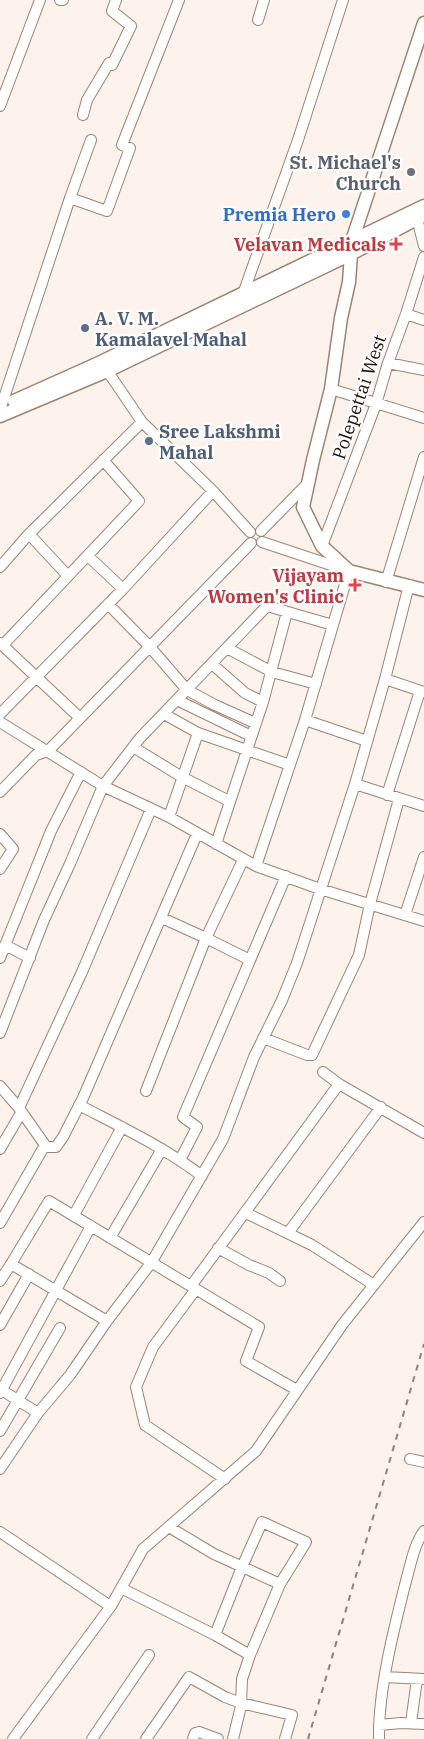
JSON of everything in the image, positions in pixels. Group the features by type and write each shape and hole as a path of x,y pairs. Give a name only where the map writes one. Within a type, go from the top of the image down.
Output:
{"main road":[{"path":"424,26 351,247 349,282 331,389 303,507 322,546 349,571 386,582 408,585 424,590"},
{"path":"0,410 104,367 351,247 424,206"},
{"path":"104,367 243,294 421,216"}],"street":[{"path":"0,106 4,81 40,0"},
{"path":"83,115 87,100 110,63 112,65 131,26 112,11 116,0"},
{"path":"70,198 107,211 130,148 122,145 179,0"},
{"path":"258,20 264,0"},
{"path":"243,294 298,140 343,0"},
{"path":"0,410 91,140"},
{"path":"421,216 424,246"},
{"name":"Polepettai West","path":"322,546 376,404 424,257"},
{"path":"406,314 424,320"},
{"path":"388,363 424,370"},
{"path":"104,367 142,422 213,491 250,532"},
{"path":"331,389 424,418"},
{"path":"0,567 28,534 142,422"},
{"path":"386,582 424,457"},
{"path":"80,718 2,644 139,501 103,460"},
{"path":"261,531 308,483"},
{"path":"0,714 123,589 213,491"},
{"path":"250,543 248,537 250,532 256,529 261,531 264,537 262,542"},
{"path":"28,534 68,576"},
{"path":"250,543 256,545 262,542 349,571 305,720 256,866"},
{"path":"0,792 36,754 48,751 250,543"},
{"path":"88,556 123,589"},
{"path":"0,1469 38,1413 70,1376 107,1321 151,1263 223,1138 263,1038 297,964 355,784 385,679 408,585"},
{"path":"108,604 150,647 187,690 255,723"},
{"path":"0,1033 44,920 103,786 133,747 267,606 333,625"},
{"path":"216,844 263,702 287,612"},
{"path":"227,648 272,672 316,684"},
{"path":"212,664 245,693 263,702"},
{"path":"385,679 422,691 387,795"},
{"path":"177,700 251,736"},
{"path":"164,714 198,733 290,765"},
{"path":"305,720 367,741"},
{"path":"0,722 103,786 169,817 256,866 320,889 424,921"},
{"path":"169,817 198,733"},
{"path":"133,747 182,777 229,801"},
{"path":"0,958 51,832 81,772"},
{"path":"355,784 424,806"},
{"path":"263,1038 306,1055 312,1055 359,955 370,904 399,799"},
{"path":"0,1149 20,1111 86,964 151,809"},
{"path":"0,834 13,849 0,869"},
{"path":"0,1086 45,1145 47,1147 56,1147 79,1105 197,834"},
{"path":"405,915 424,857"},
{"path":"146,1091 206,938 244,860"},
{"path":"180,1160 197,1127 183,1118 286,876"},
{"path":"162,918 250,960"},
{"path":"5,945 30,958"},
{"path":"323,1072 339,1084 424,1133"},
{"path":"225,1478 145,1425 136,1387 153,1347 218,1248 246,1213 339,1084"},
{"path":"79,1105 162,1149 202,1176"},
{"path":"288,1233 381,1108"},
{"path":"74,1215 122,1128"},
{"path":"0,1222 45,1145"},
{"path":"110,1238 162,1149"},
{"path":"0,1281 49,1202 74,1215 260,1327 246,1361 298,1390"},
{"path":"246,1213 312,1245 374,1285"},
{"path":"13,1739 110,1606 144,1549 256,1451 342,1324 424,1222"},
{"path":"38,1413 1,1391 91,1226"},
{"path":"218,1248 249,1265 269,1273 280,1281"},
{"path":"11,1264 107,1321"},
{"path":"0,1323 29,1274"},
{"path":"0,1431 60,1328"},
{"path":"410,1459 424,1462"},
{"path":"215,1635 262,1522 306,1542 280,1584 250,1655 242,1680 241,1703 233,1739"},
{"path":"169,1527 214,1554 280,1584"},
{"path":"379,1739 385,1677 402,1595 417,1541 424,1530"},
{"path":"0,1532 110,1606"},
{"path":"121,1588 215,1635 250,1655"},
{"path":"92,1739 149,1655"},
{"path":"146,1739 189,1677 225,1697 241,1703 292,1715 285,1739"},
{"path":"385,1677 420,1679 411,1723"},
{"path":"379,1725 424,1724"},
{"path":"192,1739 195,1733 199,1732 218,1739"}],"railway":[{"path":"308,1739 424,1344"}],"place":[{"name":"St. Michael's Church","path":"411,172"},
{"name":"Premia Hero","path":"346,214"},
{"name":"Velavan Medicals","path":"396,244"},
{"name":"A. V. M. Kamalavel Mahal","path":"85,328"},
{"name":"Sree Lakshmi Mahal","path":"149,441"},
{"name":"Vijayam Women's Clinic","path":"355,585"}]}
